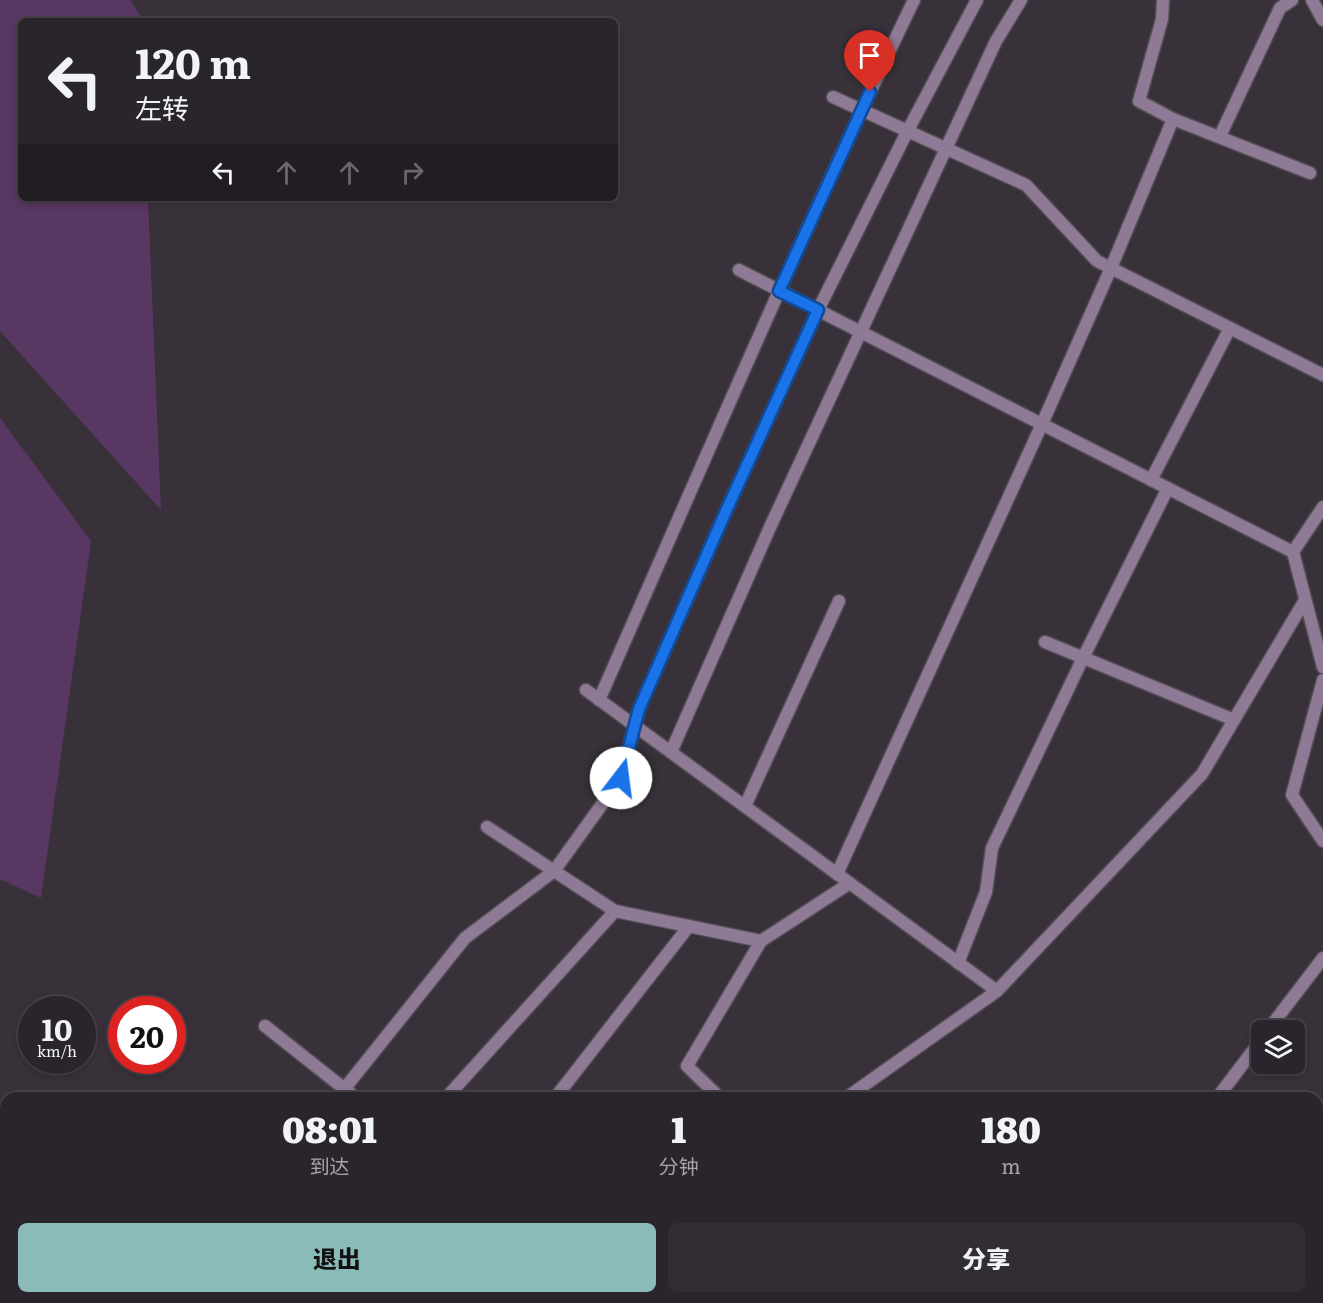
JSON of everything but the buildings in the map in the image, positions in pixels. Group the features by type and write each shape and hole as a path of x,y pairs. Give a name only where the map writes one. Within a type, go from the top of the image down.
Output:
{"street":[{"path":"599,700 779,291 914,0"},
{"path":"342,1092 465,938 554,870 621,778 639,709 726,511 818,310 977,0"},
{"path":"671,752 859,332 996,41 1021,0"},
{"path":"1163,0 1162,19 1139,101 1173,119 1310,173"},
{"path":"1220,136 1280,8 1292,0"},
{"path":"1312,0 1323,20"},
{"path":"832,97 1026,185 1098,261 1323,375"},
{"path":"837,874 1042,424 1111,268 1173,119"},
{"path":"739,270 1293,552"},
{"path":"1151,480 1230,328"},
{"path":"958,963 986,892 992,848 1168,488"},
{"path":"1323,507 1293,552 1323,667"},
{"path":"854,1092 997,991 1202,774 1305,600"},
{"path":"745,806 839,601"},
{"path":"1046,642 1234,720"},
{"path":"1323,680 1292,795 1323,841"},
{"path":"586,690 997,991"},
{"path":"487,827 615,911 761,942"},
{"path":"714,1092 687,1066 761,942 850,883"},
{"path":"451,1092 615,911"},
{"path":"560,1092 689,927"},
{"path":"1276,1020 1323,958"},
{"path":"265,1026 348,1092"},
{"path":"1222,1092 1251,1053"}],"shaded area":[{"path":"0,0 130,0 141,18 18,18 18,201 148,201 161,510 0,331"},
{"path":"0,418 91,541 41,898 0,879"}],"route":[{"path":"621,778 639,709 818,310 779,291 870,92"}]}
